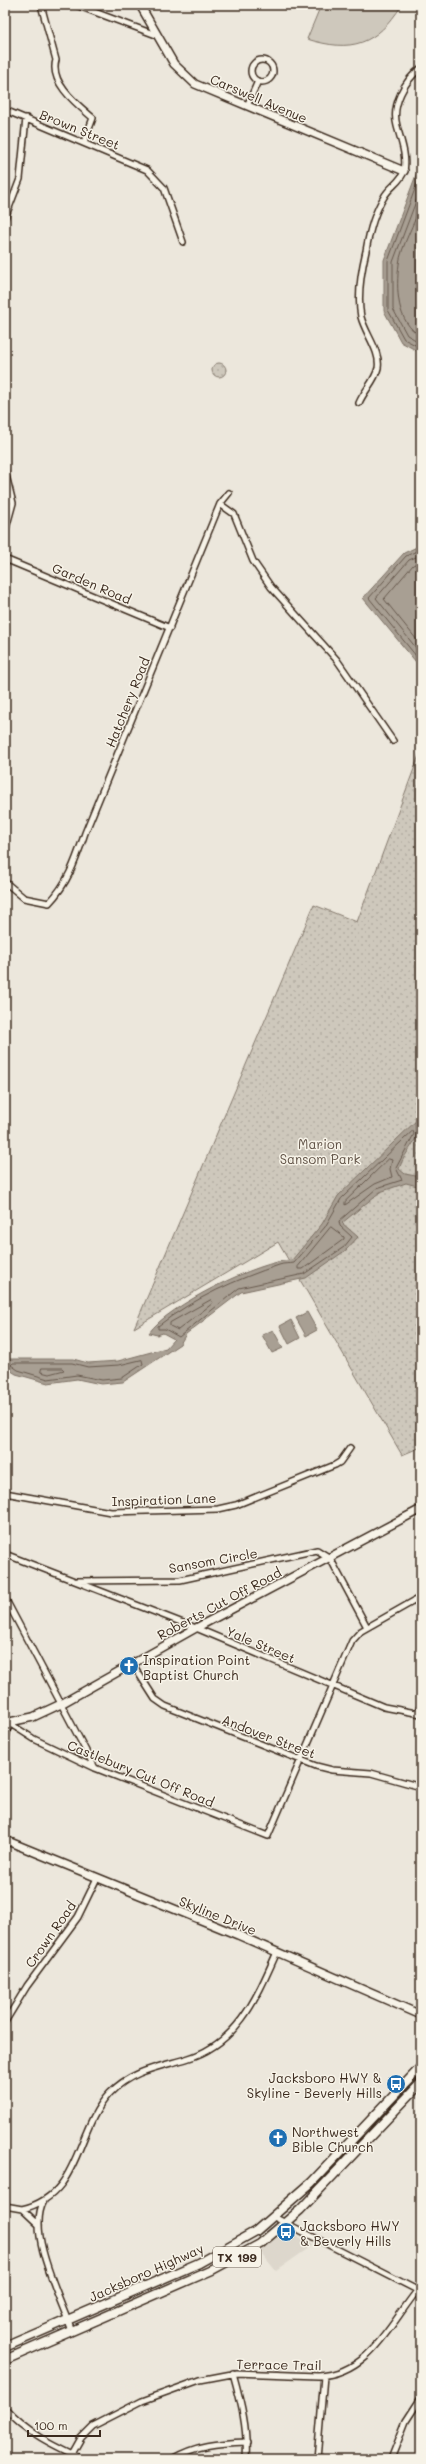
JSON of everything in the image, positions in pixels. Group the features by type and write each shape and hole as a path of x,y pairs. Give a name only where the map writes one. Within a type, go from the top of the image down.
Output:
{"main road":[{"name":"Jacksboro Highway","path":"5,2347 199,2263 237,2244 274,2217 311,2183 421,2067"},
{"name":"Jacksboro Highway","path":"5,2360 226,2263 260,2244 285,2224 372,2136 421,2083"},
{"path":"364,2126 372,2136"}],"street":[{"path":"41,5 56,60 54,66 58,79 71,99 93,118 84,142"},
{"path":"76,5 156,34"},
{"name":"Carswell Avenue","path":"140,5 174,64 188,79 205,89 404,171"},
{"path":"265,61 272,68 271,76 266,81 258,81 252,75 251,69 255,63 265,61"},
{"path":"359,403 374,379 378,367 378,359 365,331 359,304 365,252 370,230 383,198 404,171 404,153 396,119 397,105 405,85 421,68"},
{"path":"248,106 258,81"},
{"name":"Brown Street","path":"5,110 84,142 147,170 164,188 183,242"},
{"path":"5,218 20,179 26,118"},
{"path":"5,471 13,502 5,532"},
{"name":"Hatchery Road","path":"5,882 24,898 49,903 62,889 74,866 84,833 220,504 229,493"},
{"path":"220,504 234,514 253,561 264,577 337,660 393,741"},
{"name":"Garden Road","path":"5,559 170,628"},
{"name":"Inspiration Lane","path":"5,1494 111,1512 218,1509 236,1504 340,1462 350,1448"},
{"name":"Roberts Cut Off Road","path":"7,1723 32,1717 61,1704 196,1628 421,1509"},
{"name":"Sansom Circle","path":"73,1582 180,1580 317,1550 330,1558"},
{"name":"Yale Street","path":"5,1554 73,1582 196,1628 384,1707 418,1713"},
{"path":"330,1558 368,1626"},
{"path":"301,1761 352,1641 368,1626 421,1597"},
{"path":"5,1598 95,1768"},
{"name":"Andover Street","path":"132,1663 155,1699 165,1706 301,1761 332,1770 371,1773 421,1787"},
{"path":"418,1713 421,1706"},
{"path":"5,1743 7,1723"},
{"name":"Castlebury Cut Off Road","path":"7,1723 34,1739 95,1768 268,1836 301,1761"},
{"name":"Skyline Drive","path":"5,1840 277,1952 421,2015"},
{"name":"Crown Road","path":"5,2022 27,1986 78,1917 97,1878"},
{"path":"5,2206 22,2209 45,2200 59,2188 71,2172 92,2116 111,2092 139,2072 187,2058 221,2041 238,2026 252,2006 277,1952"},
{"path":"45,2200 40,2209 39,2226 48,2264 72,2331"},
{"path":"22,2209 39,2226"},
{"path":"274,2217 285,2224 420,2290"},
{"name":"Terrace Trail","path":"72,2454 86,2431 135,2405 200,2380 233,2373 324,2376 348,2370 378,2345 420,2290"},
{"path":"233,2373 243,2408 247,2442 246,2459"},
{"path":"317,2459 324,2376"},
{"path":"391,2459 406,2421 421,2398"},
{"path":"5,2408 32,2433 83,2459"},
{"path":"172,2459 192,2449 224,2443 247,2442"}],"shaded area":[{"path":"286,2230 313,2245 276,2271 258,2249"}],"green space":[{"path":"321,5 402,5 383,29 372,37 362,42 350,45 337,45 307,39"},
{"path":"219,363 224,365 226,370 224,375 219,377 214,375 212,370 214,365"},
{"name":"Marion Sansom Park","path":"421,750 421,1447 402,1455 278,1242 134,1328 314,905 357,922"}],"water":[{"path":"421,104 421,353 401,342 384,311 384,260 419,167 417,138"},
{"path":"421,545 421,668 363,598 404,553"},
{"path":"421,1116 419,1132 399,1169 405,1174 421,1177 421,1187 406,1183 380,1192 342,1223 358,1237 346,1250 306,1278 241,1292 186,1334 180,1344 123,1382 101,1384 77,1379 48,1383 16,1374 5,1367 5,1359 73,1359 88,1363 118,1361 166,1348 174,1339 163,1333 157,1335 149,1333 159,1322 174,1310 215,1286 259,1268 277,1262 292,1260 322,1224 338,1196"},
{"path":"307,1312 317,1330 306,1336 296,1318"},
{"path":"291,1320 300,1338 289,1344 280,1326"},
{"path":"273,1330 283,1348 272,1353 262,1335"}],"place":[{"name":"Inspiration Point Baptist Church","path":"129,1666"},
{"name":"Jacksboro HWY & Skyline - Beverly Hills","path":"396,2084"},
{"name":"Northwest Bible Church","path":"278,2138"},
{"name":"Jacksboro HWY & Beverly Hills","path":"286,2232"}]}
